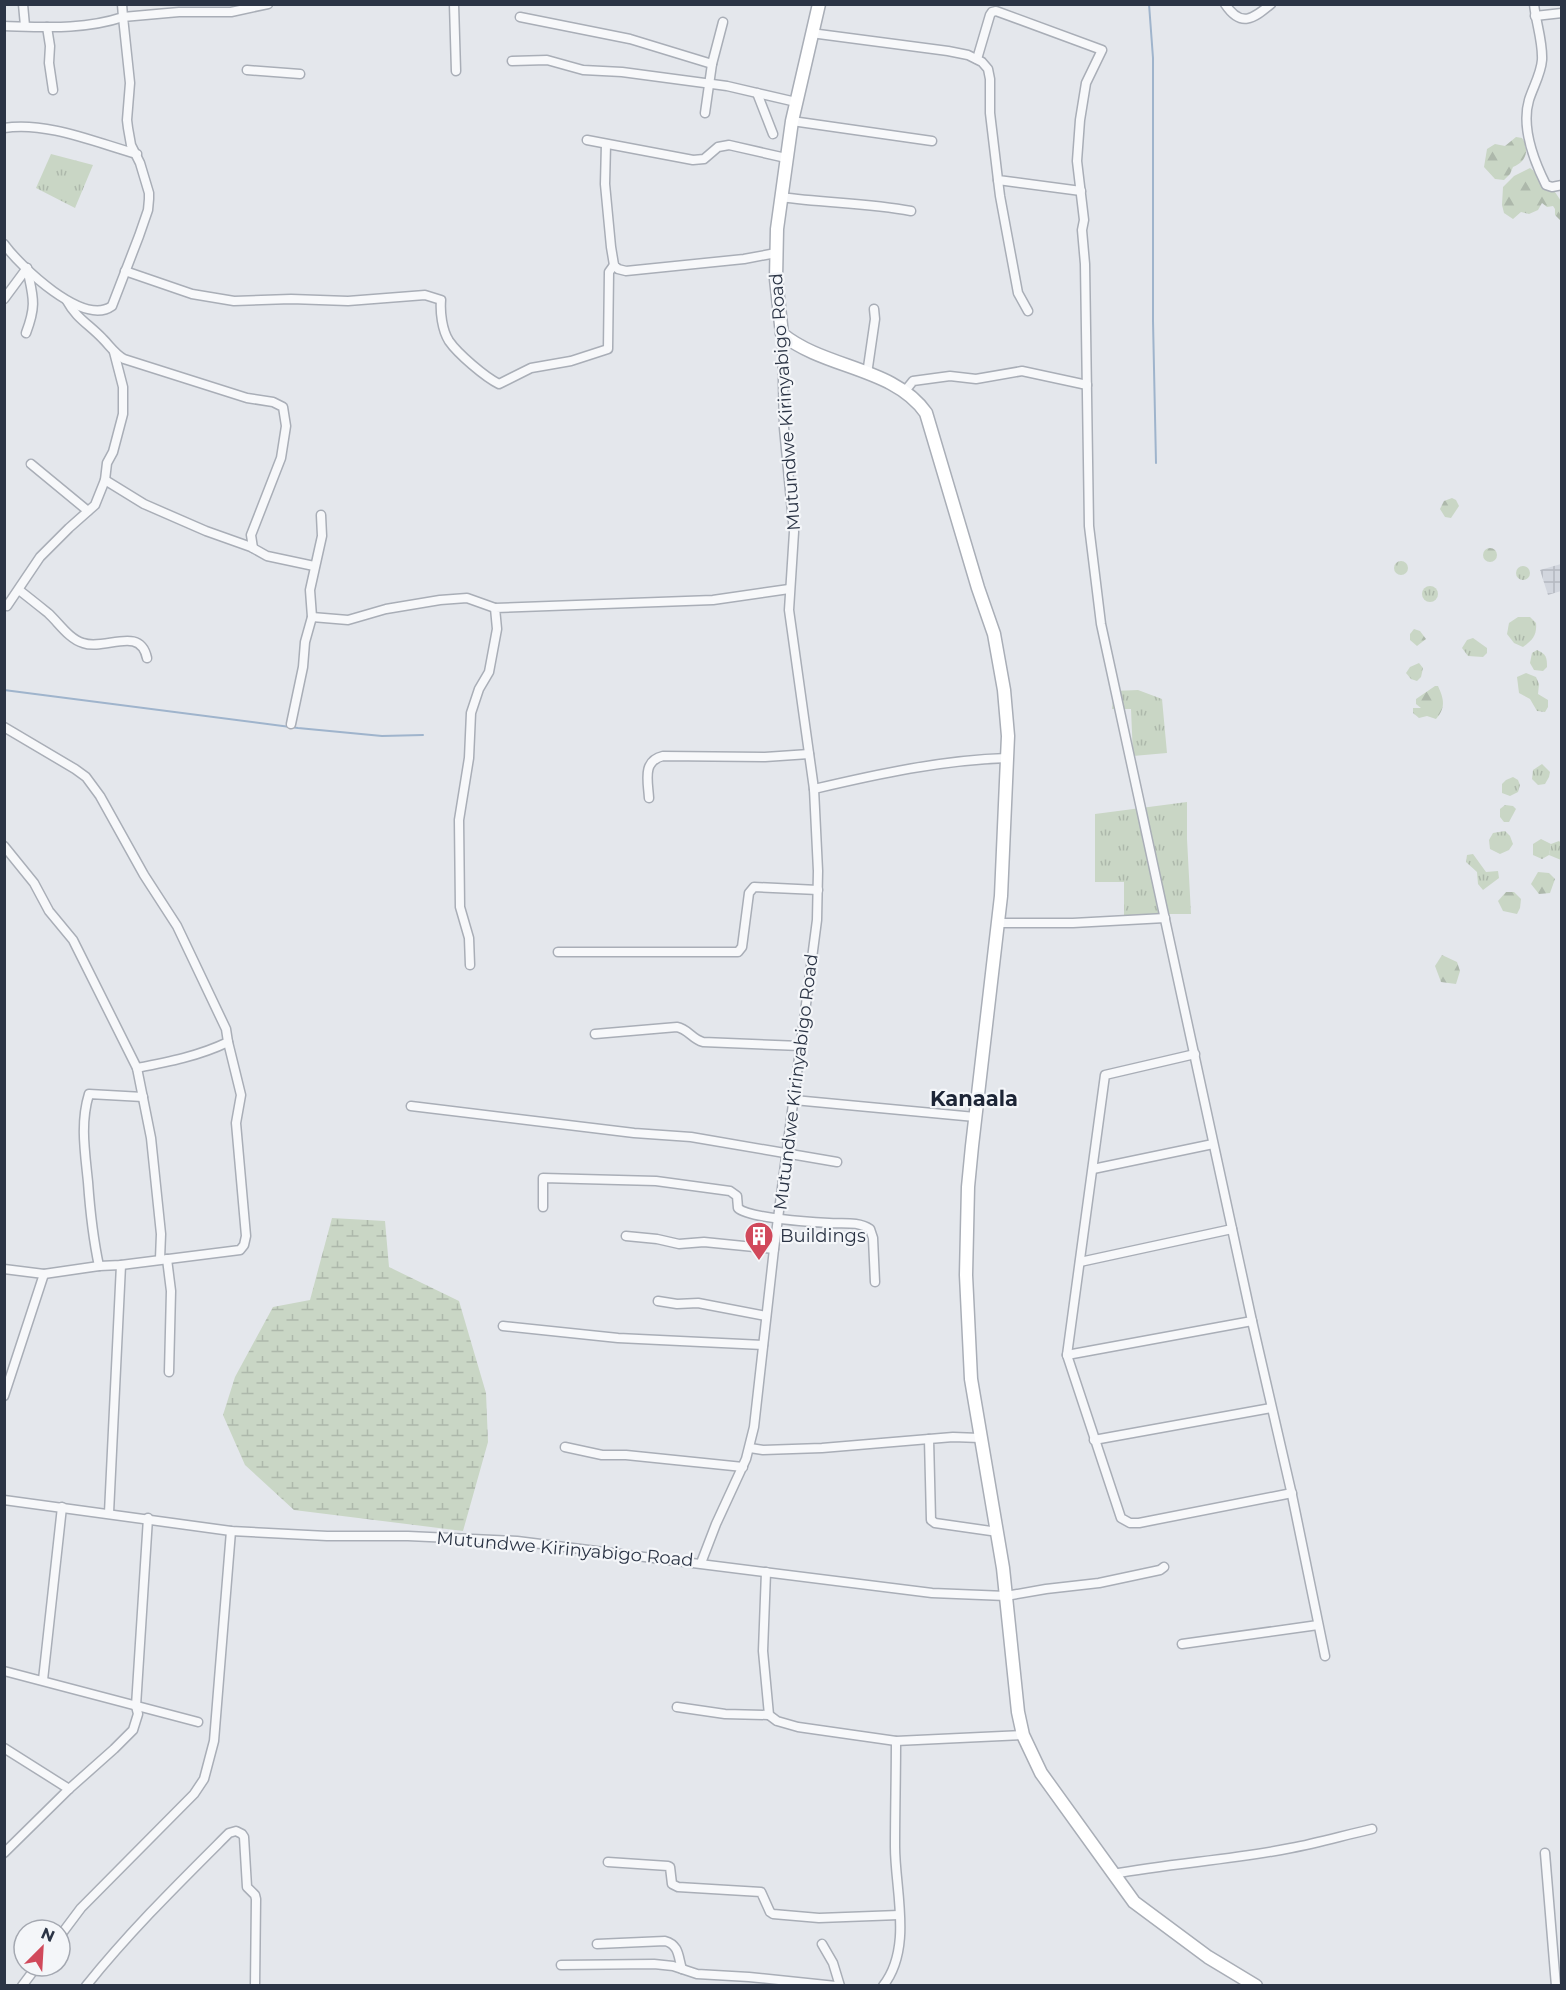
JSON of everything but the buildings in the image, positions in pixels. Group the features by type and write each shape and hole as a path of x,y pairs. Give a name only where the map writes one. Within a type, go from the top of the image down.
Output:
{"street":[{"path":"23,4 25,26"},
{"path":"4,244 15,258 53,292 66,300 92,309 107,309 114,302 146,216 149,199 137,154 131,145 127,120 130,83 122,4"},
{"path":"4,26 80,26 109,22 123,17 179,12 231,12 250,10 268,4"},
{"path":"454,4 456,71"},
{"name":"Mutundwe Kirinyabigo Road","path":"4,1500 231,1531 517,1541 701,1563 750,1448 759,1393 774,1249 818,920 814,789 789,610 794,532 784,428 782,334 777,306 776,253 792,121 819,4"},
{"path":"1225,4 1231,12 1242,19 1254,18 1271,4"},
{"path":"1534,4 1542,61 1527,107 1526,117 1530,144 1535,162 1546,185 1552,187 1562,185"},
{"path":"977,59 990,15 996,11 1102,50 1086,82 1077,161 1085,264 1089,526 1101,624 1271,1408 1292,1493 1325,1656"},
{"path":"1535,16 1562,13"},
{"path":"520,17 630,39 712,64"},
{"path":"705,113 712,64 723,22"},
{"path":"47,27 53,90"},
{"path":"811,33 948,51 977,59 988,69 990,113 999,196 1018,293 1028,311"},
{"path":"512,61 547,60 583,70 622,72 709,83 796,102"},
{"path":"247,70 300,75"},
{"path":"757,93 773,134"},
{"path":"792,121 932,141"},
{"path":"4,128 27,127 86,137 137,154"},
{"path":"587,140 693,160 704,159 718,147 729,145 786,158"},
{"path":"606,144 605,184 614,265 618,269 626,271 776,253"},
{"path":"998,180 1081,191"},
{"path":"781,197 884,206 911,211"},
{"path":"125,271 192,294 234,301 283,299 348,301 425,295 441,300 440,312 449,340 484,377 499,384 531,368 571,361 608,349 609,272 614,265"},
{"path":"4,299 27,268"},
{"path":"26,333 34,311 27,268"},
{"path":"66,300 78,319 103,338 113,351 124,359 247,398 273,402 283,407 286,426 281,458 251,535 253,548"},
{"path":"867,374 875,319 874,309"},
{"path":"782,334 795,345 905,391 926,413 974,577 994,634 1004,690 1008,736 998,923 968,1186 966,1275 971,1379 998,1532 1018,1712 1023,1735 1041,1773 1125,1891 1141,1909 1208,1957 1256,1986"},
{"path":"5,607 40,558 95,505 105,480 107,463 113,452 123,414 123,387 113,351"},
{"path":"905,391 913,381 950,376 976,379 1022,371 1087,385"},
{"path":"31,464 88,511"},
{"path":"105,480 150,507 206,531 253,548 267,556 314,566"},
{"path":"291,724 303,667 305,642 312,617 310,590 322,537 321,515"},
{"path":"312,617 348,620 386,609 467,598 495,608 713,600 789,589"},
{"path":"19,590 76,640 92,645 139,642 147,658"},
{"path":"470,964 469,938 460,907 459,820 469,758 471,713 479,688 489,672 497,629 495,608"},
{"path":"4,727 86,777 100,796 144,875 177,926 226,1029 241,1095 236,1123 245,1221 244,1245 240,1251 44,1274 4,1269"},
{"path":"649,798 648,767 656,757 765,757 809,754"},
{"path":"814,789 927,766 975,759 1007,758"},
{"path":"4,846 34,883 49,911 73,940 137,1068 151,1138 164,1259 171,1291 170,1372"},
{"path":"558,952 738,952 742,947 749,892 752,888 757,886 818,890"},
{"path":"998,923 1165,918"},
{"path":"595,1034 677,1027 703,1042 801,1046"},
{"path":"137,1068 199,1054 228,1042"},
{"path":"1195,1054 1105,1076 1067,1355 1121,1518 1130,1523 1139,1523 1292,1493"},
{"path":"99,1266 93,1236 84,1154 84,1109 89,1094 143,1097"},
{"path":"794,1100 975,1117"},
{"path":"411,1106 624,1132 691,1137 837,1162"},
{"path":"1093,1169 1213,1144"},
{"path":"543,1207 543,1178 656,1181 730,1191 737,1196 738,1208 744,1213 864,1225 870,1229 873,1238 875,1282"},
{"path":"1080,1262 1232,1229"},
{"path":"626,1236 679,1244 704,1242 774,1249"},
{"path":"110,1514 121,1265"},
{"path":"4,1396 44,1274"},
{"path":"658,1301 677,1304 698,1303 766,1316"},
{"path":"1067,1355 1252,1321"},
{"path":"503,1326 618,1338 763,1345"},
{"path":"1094,1440 1271,1408"},
{"path":"750,1448 763,1450 822,1448 953,1437 980,1438"},
{"path":"929,1439 933,1522 998,1532"},
{"path":"565,1447 602,1455 626,1455 742,1467"},
{"path":"44,1680 62,1507"},
{"path":"4,1853 133,1730 138,1714 136,1706 148,1518"},
{"path":"72,1920 81,1908 194,1794 204,1779 214,1741 231,1531"},
{"path":"701,1563 932,1593 1006,1596 1099,1583 1160,1570 1164,1567"},
{"path":"766,1572 764,1651 769,1715"},
{"path":"1182,1644 1318,1625"},
{"path":"4,1671 198,1722"},
{"path":"677,1707 725,1714 769,1715 777,1721 798,1727 896,1741 1023,1735"},
{"path":"882,1986 892,1971 897,1952 899,1915 895,1848 896,1741"},
{"path":"4,1748 69,1789"},
{"path":"1113,1874 1131,1869 1184,1864 1291,1848 1372,1829"},
{"path":"86,1986 112,1953 168,1893 229,1833 236,1831 244,1837 247,1887 256,1899 255,1986"},
{"path":"1545,1853 1556,1986"},
{"path":"608,1862 668,1866 672,1884 678,1887 761,1892 773,1914 819,1918 899,1915"},
{"path":"597,1944 671,1942 677,1950 682,1970"},
{"path":"561,1965 654,1964 697,1974 838,1986 833,1963 822,1944"},
{"path":"696,1986 697,1974"}],"shaded area":[{"path":"1561,564 1561,591 1548,595 1540,570"}],"green space":[{"path":"1516,137 1522,138 1526,147 1524,159 1513,167 1504,180 1495,179 1484,167 1487,149 1495,144 1505,146"},
{"path":"51,154 93,165 75,208 36,188"},
{"path":"1530,168 1543,187 1546,190 1553,189 1561,201 1561,221 1555,215 1553,206 1547,207 1542,203 1538,210 1529,214 1521,212 1513,219 1504,213 1503,187 1514,176"},
{"path":"1452,498 1459,506 1451,518 1445,517 1440,509 1444,501"},
{"path":"1490,548 1495,550 1497,555 1495,560 1490,562 1485,560 1483,555 1485,550"},
{"path":"1398,561 1404,561 1408,568 1404,575 1398,575 1394,571 1394,565"},
{"path":"1523,566 1528,568 1530,573 1528,578 1523,580 1518,578 1516,573 1518,568"},
{"path":"1430,586 1438,594 1430,602 1422,594"},
{"path":"1518,617 1530,617 1536,623 1534,637 1523,647 1514,643 1507,634 1509,623"},
{"path":"1414,629 1420,631 1426,639 1417,646 1410,640 1410,634"},
{"path":"1473,638 1487,648 1487,653 1483,657 1468,656 1462,648 1467,640"},
{"path":"1537,650 1546,658 1547,667 1543,671 1534,670 1530,663 1532,653"},
{"path":"1419,663 1423,668 1421,677 1417,681 1411,679 1406,673 1410,667"},
{"path":"1526,673 1536,677 1539,684 1538,694 1548,700 1545,712 1537,711 1530,699 1519,693 1517,677"},
{"path":"1438,686 1442,695 1441,711 1436,719 1427,716 1419,718 1413,713 1413,708 1421,708 1416,704 1416,699"},
{"path":"1138,690 1162,699 1167,753 1133,756 1131,709 1112,709 1114,691"},
{"path":"1542,764 1550,772 1545,784 1538,785 1532,779 1533,770"},
{"path":"1513,777 1520,785 1518,792 1510,796 1502,793 1502,784"},
{"path":"1187,802 1191,914 1124,918 1124,882 1095,882 1095,814"},
{"path":"1505,805 1516,809 1509,822 1504,822 1500,817 1500,809"},
{"path":"1505,831 1513,844 1509,850 1500,854 1490,849 1489,840 1493,833"},
{"path":"1541,839 1551,844 1549,855 1542,859 1533,855 1533,844"},
{"path":"1559,841 1561,860 1549,855 1551,844"},
{"path":"1473,854 1486,872 1498,871 1499,878 1483,890 1478,884 1477,872 1466,862 1467,855"},
{"path":"1538,872 1549,873 1555,879 1550,893 1539,894 1531,884"},
{"path":"1506,892 1514,892 1521,899 1517,914 1503,911 1498,901"},
{"path":"1442,955 1457,962 1460,971 1456,984 1441,982 1435,966"},
{"path":"332,1218 385,1221 389,1267 459,1301 486,1393 488,1442 463,1531 294,1510 245,1465 223,1415 235,1377 273,1307 310,1300"}],"waterway":[{"path":"1149,4 1153,58 1153,321 1156,463"},
{"path":"4,690 298,728 382,736 423,735"}],"place":[{"name":"Buildings","path":"759,1262"}],"district":[{"name":"Kanaala","path":"974,1098"}]}
